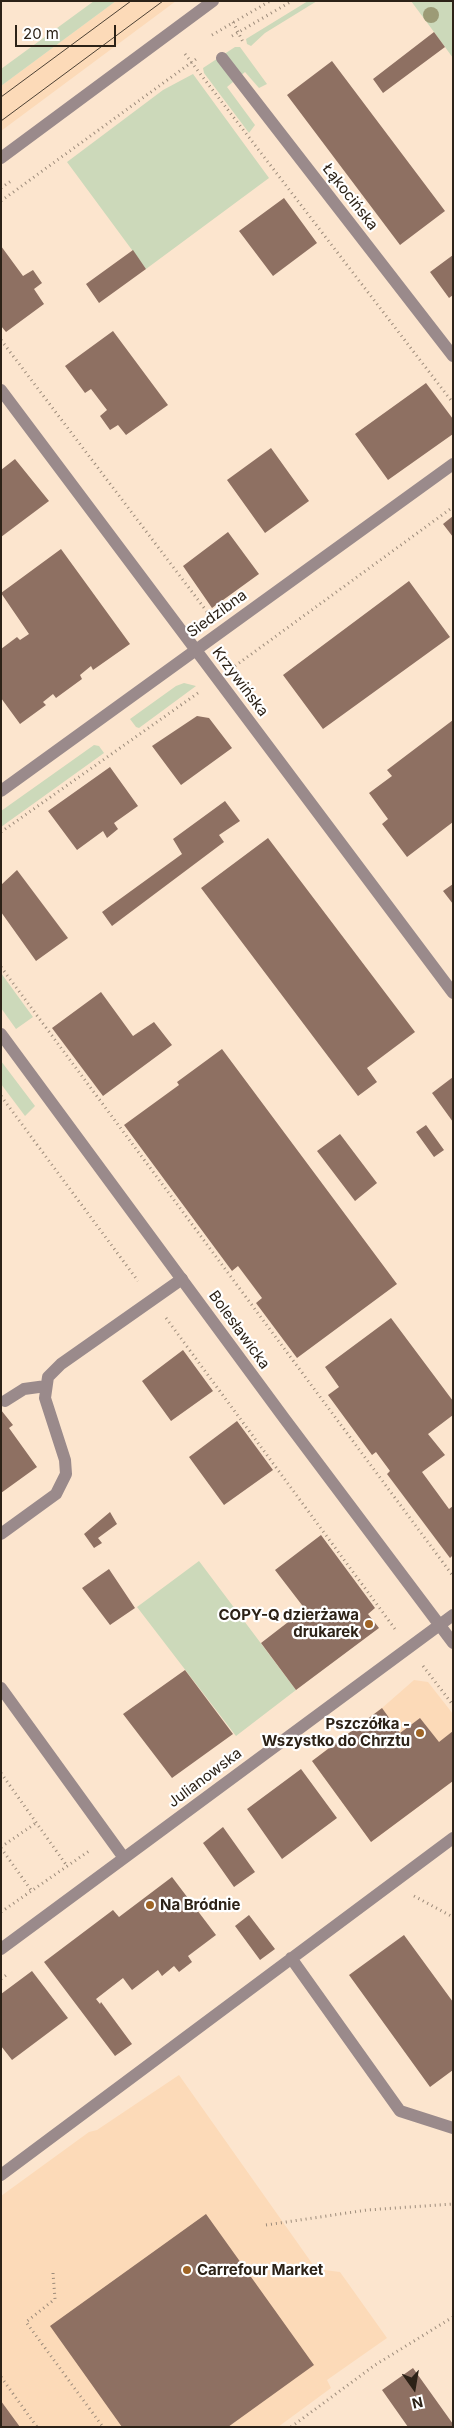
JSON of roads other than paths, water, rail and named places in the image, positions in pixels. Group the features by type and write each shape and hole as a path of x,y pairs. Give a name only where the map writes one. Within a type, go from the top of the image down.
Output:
{"street":[{"path":"1,158 213,1"},
{"name":"Łąkocińska","path":"222,58 453,356"},
{"name":"Krzywińska","path":"1,390 453,993"},
{"name":"Siedzibna","path":"1,791 453,464"},
{"name":"Bolesławicka","path":"1,1034 453,1642"},
{"path":"1,1534 56,1494 66,1474 65,1460 45,1398 48,1377 61,1364 182,1279"},
{"path":"5,1401 24,1389 46,1386"},
{"name":"Julianowska","path":"1,1949 453,1615"},
{"path":"1,1688 124,1858"},
{"path":"1,2175 453,1838"},
{"path":"291,1958 400,2111 453,2128"}],"tram line":[{"path":"1,97 131,1"},
{"path":"1,121 163,1"}],"place":[{"name":"COPY-Q dzierżawa drukarek","path":"369,1624"},
{"name":"Pszczółka - Wszystko do Chrztu","path":"420,1733"},
{"name":"Na Bródnie","path":"150,1905"},
{"name":"Carrefour Market","path":"187,2270"}]}
